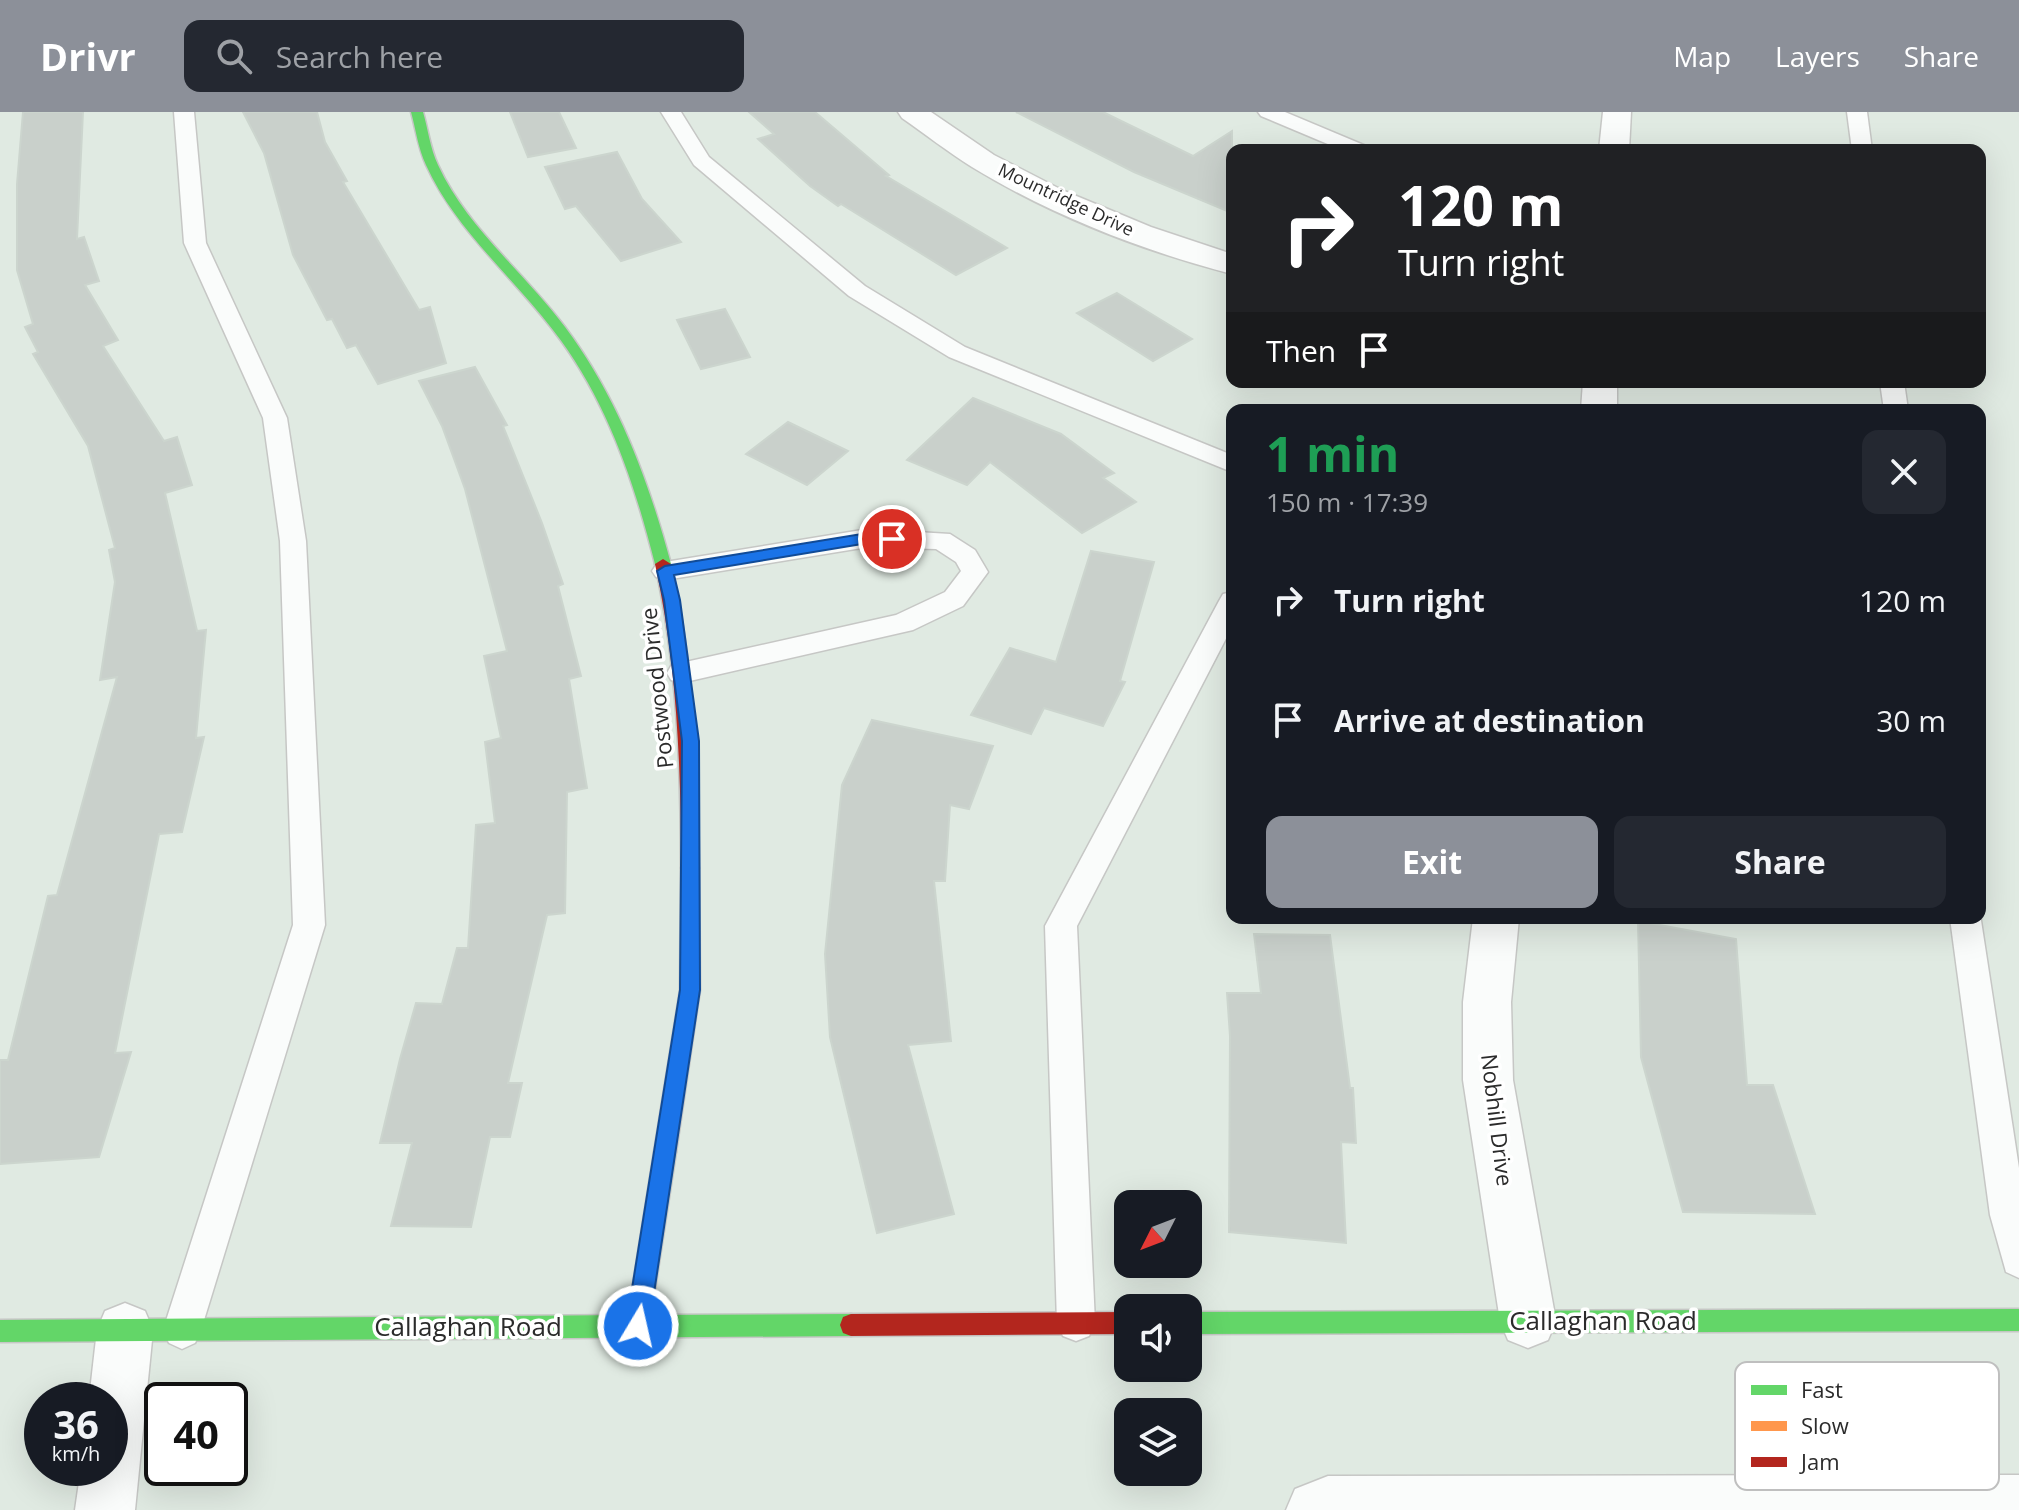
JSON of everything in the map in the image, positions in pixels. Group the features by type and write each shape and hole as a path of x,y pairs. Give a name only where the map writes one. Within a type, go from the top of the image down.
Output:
{"street":[{"name":"Postwood Drive","path":"417,112 431,163 462,217 559,329 611,412 650,511 672,600 690,741 690,990 638,1326"},
{"name":"Mountridge Drive","path":"912,112 991,166 1094,217 1170,246 1226,262"},
{"path":"1614,144 1617,112"},
{"name":"Nobhill Drive","path":"1495,924 1487,1002 1488,1080 1528,1321"},
{"name":"Callaghan Road","path":"1202,1323 2019,1320"},
{"name":"Callaghan Road","path":"0,1331 1114,1323"},
{"path":"119,1382 125,1330"},
{"path":"105,1510 108,1486"},
{"path":"1316,1510 1328,1506 2019,1505"}],"lane":[{"path":"182,1330 309,925 293,541 275,418 195,243 184,112"},
{"path":"671,112 701,161 857,291 957,352 1226,462"},
{"path":"1268,112 1345,144"},
{"path":"1857,112 1861,144"},
{"path":"665,571 868,538 941,540 966,556 975,572 954,599 903,623 681,673"},
{"path":"1076,1323 1061,926 1226,612"},
{"path":"1967,924 2008,1215 2019,1260"}],"building":[{"path":"23,112 83,112 77,239 84,237 99,281 85,285 118,340 103,346 164,441 177,437 192,485 165,493 197,631 206,630 196,738 204,737 182,832 159,834 115,1053 131,1052 99,1157 0,1164 0,1060 8,1060 48,896 57,895 117,677 100,680 115,582 109,550 115,548 88,446 33,354 38,352 25,327 33,324 17,270 17,184"},
{"path":"243,112 317,112 325,142 347,181 343,182 419,310 430,307 446,363 378,384 356,345 347,348 332,319 327,320 293,255 264,153"},
{"path":"510,112 559,112 576,148 528,157"},
{"path":"749,112 815,112 889,175 886,176 1007,248 956,275 841,204 838,206 810,186 758,139 774,134"},
{"path":"1016,112 1103,112 1193,156 1232,131 1232,144 1226,144 1226,210 1134,172"},
{"path":"617,152 642,199 681,242 621,261 576,206 565,209 545,167"},
{"path":"1117,293 1192,339 1153,361 1077,313"},
{"path":"725,309 750,357 701,369 677,320"},
{"path":"475,367 507,425 503,426 563,584 558,586 581,676 569,679 587,788 567,792 565,913 547,915 508,1083 522,1083 510,1137 490,1137 471,1227 391,1226 412,1143 380,1143 400,1059 416,1003 442,1004 457,948 468,948 476,825 495,823 485,742 501,738 484,656 507,651 465,489 442,426 419,381"},
{"path":"973,398 1061,434 1114,473 1103,478 1136,502 1082,533 990,462 967,485 907,460"},
{"path":"788,422 848,451 807,485 746,454"},
{"path":"1091,551 1154,562 1120,681 1125,682 1103,726 1044,708 1031,734 971,715 1010,648 1056,662"},
{"path":"872,720 993,746 969,809 950,805 945,881 934,881 951,1041 908,1045 954,1214 877,1233 830,1037 825,954 842,785"},
{"path":"1638,924 1654,924 1736,939 1747,1085 1773,1085 1815,1214 1683,1212 1641,1057"},
{"path":"1254,934 1330,935 1350,1088 1353,1088 1356,1143 1341,1142 1346,1243 1229,1232 1230,1036 1227,993 1261,993"}],"traffic: fast":[{"path":"417,112 425,146 444,188 473,230 558,327 594,381 635,471 663,564"},
{"path":"638,1326 665,1152"},
{"path":"1202,1323 2019,1320"},
{"path":"0,1331 851,1325"}],"traffic: slow":[{"path":"665,1152 690,990 690,868"}],"traffic: jam":[{"path":"663,564 683,677 690,868"},
{"path":"851,1325 1114,1323"}],"route":[{"path":"638,1326 690,990 690,741 672,600 665,571 868,538 892,539"}]}
